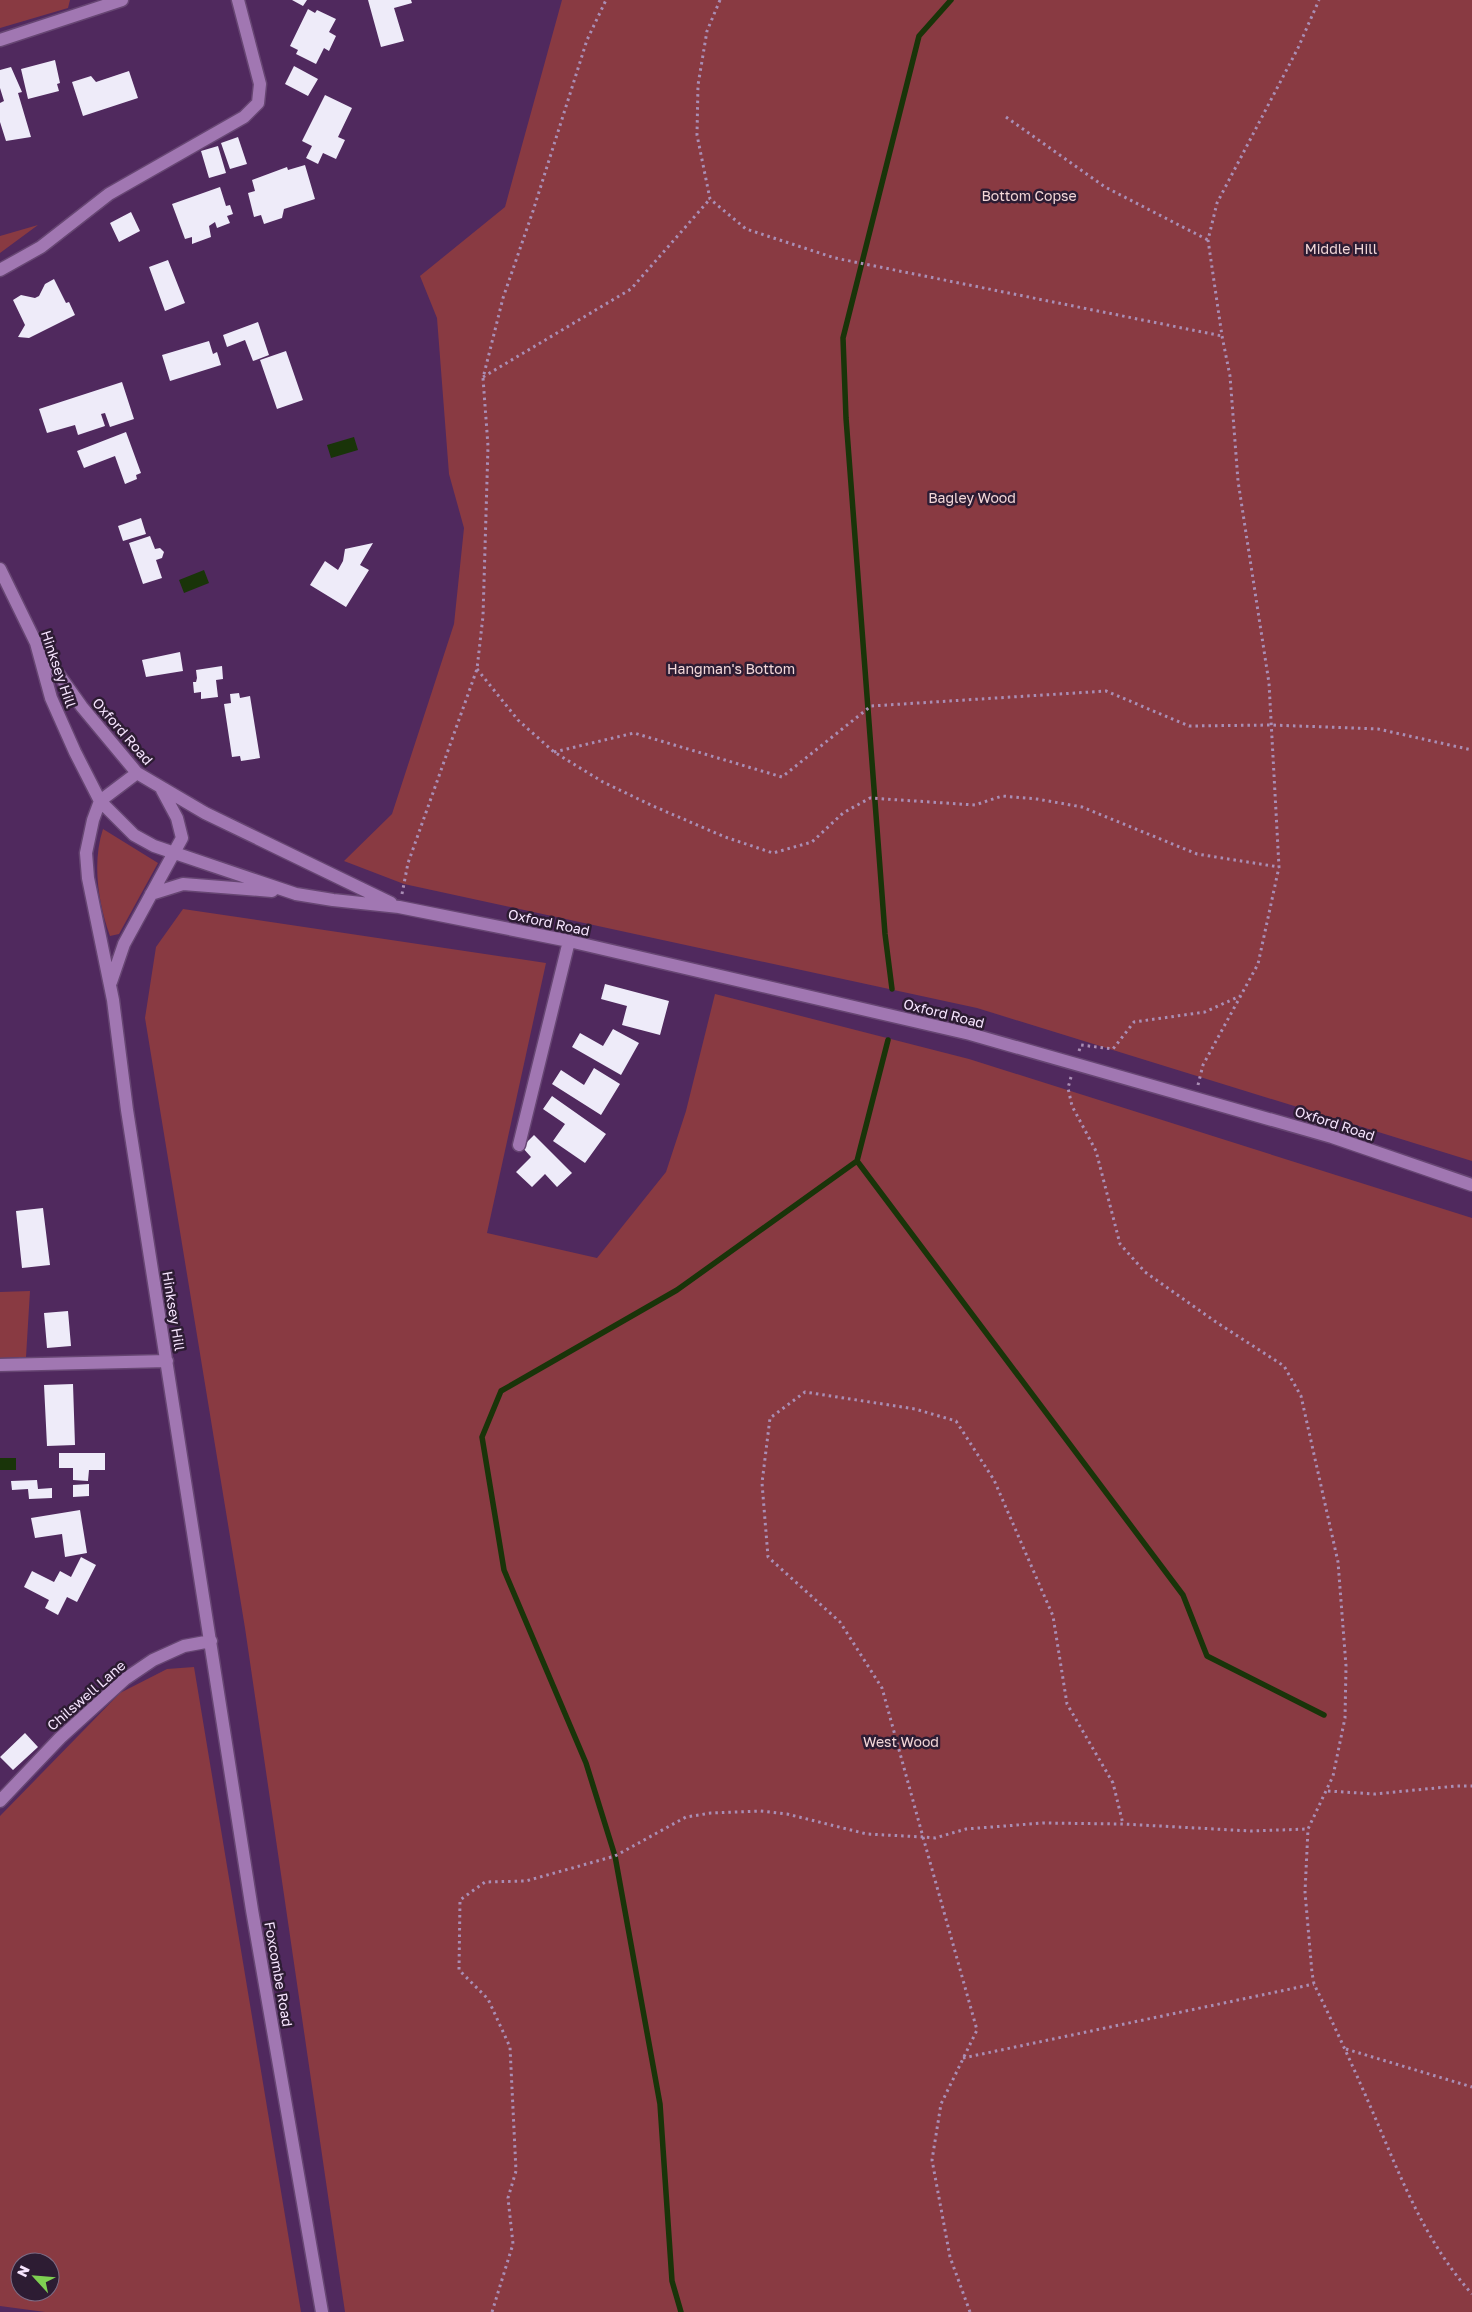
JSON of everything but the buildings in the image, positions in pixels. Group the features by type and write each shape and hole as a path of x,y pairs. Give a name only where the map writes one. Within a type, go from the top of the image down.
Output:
{"street":[{"path":"0,40 122,0"},
{"path":"0,270 41,247 109,194 244,117 258,103 260,84 238,0"},
{"name":"Hinksey Hill","path":"0,569 36,643 51,698 74,752"},
{"name":"Oxford Road","path":"36,643 82,707 137,773 162,790 298,860 399,907"},
{"name":"Oxford Road","path":"74,752 100,802 134,835 174,854 296,894"},
{"path":"100,802 137,773"},
{"name":"Hinksey Hill","path":"111,984 124,944 182,838 177,818 162,790"},
{"name":"Hinksey Hill","path":"100,802 89,836 86,853 88,878 111,984 127,1110 211,1641"},
{"name":"Oxford Road","path":"151,894 183,884 296,894 399,907 569,941 970,1034 1332,1137 1472,1184"},
{"path":"519,1145 569,941"},
{"path":"0,1365 167,1361"},
{"name":"Chilswell Lane","path":"0,1801 60,1738 125,1680 153,1660 184,1646 211,1641"},
{"name":"Foxcombe Road","path":"211,1641 252,1910 322,2312"}],"path":[{"path":"399,907 408,863 477,669 483,616 488,446 483,378 503,298 533,211 587,40 606,0"},
{"path":"720,0 707,31 698,85 697,135 710,199 746,229 835,258 1222,336"},
{"path":"1200,1077 1203,1065 1258,964 1279,867 1269,683 1238,481 1230,376 1222,336 1208,240 1217,203 1298,48 1319,0"},
{"path":"1006,117 1105,187 1208,240"},
{"path":"483,378 631,288 710,199"},
{"path":"477,669 518,720 554,752 603,782 653,806 725,837 774,853 812,842 843,814 870,798 976,806 1002,796 1037,798 1082,807 1197,854 1279,867"},
{"path":"554,752 634,732 782,778 872,706 1106,691 1189,726 1272,725 1378,729 1472,750"},
{"path":"1240,996 1205,1012 1134,1022 1113,1049 1081,1045 1068,1088 1072,1106 1096,1151 1120,1244 1152,1277 1284,1366 1301,1396 1338,1562 1346,1666 1345,1718 1333,1776 1328,1791 1308,1829 1306,1892 1314,1984 1346,2049 1414,2208 1454,2274 1472,2294"},
{"path":"970,2312 950,2257 932,2160 941,2104 977,2030 882,1688 840,1622 768,1556 762,1483 770,1418 805,1392 915,1409 956,1421 994,1480 1053,1616 1067,1704 1114,1783 1123,1824"},
{"path":"1328,1791 1375,1794 1472,1786"},
{"path":"492,2312 513,2244 508,2198 516,2171 510,2047 488,1999 458,1970 460,1900 485,1882 526,1881 615,1856 686,1817 760,1811 787,1814 867,1834 935,1838 966,1829 1044,1823 1123,1824 1251,1831 1308,1829"},
{"path":"963,2058 1314,1984"},
{"path":"1346,2049 1472,2087"}],"green space":[{"path":"0,0 70,0 68,8 0,28"},
{"name":"Bagley Wood","path":"562,0 1472,0 1472,1161 977,1008 404,884 344,861 392,814 454,624 464,528 449,474 437,318 420,276 505,207"},
{"path":"38,225 0,253 0,236"},
{"path":"103,829 158,863 119,934 110,936 102,910 97,869"},
{"name":"West Wood","path":"183,909 546,963 487,1233 597,1258 666,1172 686,1111 715,994 969,1059 1472,1218 1472,2312 345,2312 245,1628 145,1018 156,947"},
{"path":"30,1291 26,1357 0,1358 0,1292"},
{"path":"194,1667 301,2312 45,2312 0,2306 0,1816 120,1693 167,1669"}],"shaded area":[{"path":"354,437 358,450 331,458 327,445"},
{"path":"204,570 209,583 184,593 179,580"},
{"path":"0,1458 16,1458 16,1470 0,1470"}],"waterway":[{"path":"892,989 885,934 846,418 843,338 919,36 951,0"},
{"path":"888,1040 857,1161 1183,1595 1207,1656 1324,1715"},
{"path":"681,2312 672,2281 660,2104 615,1856 586,1763 504,1570 482,1437 501,1391 677,1290 857,1161"}],"park label":[{"name":"Bottom Copse","path":"1029,195"},
{"name":"Middle Hill","path":"1341,248"},
{"name":"Hangman's Bottom","path":"731,668"}]}
